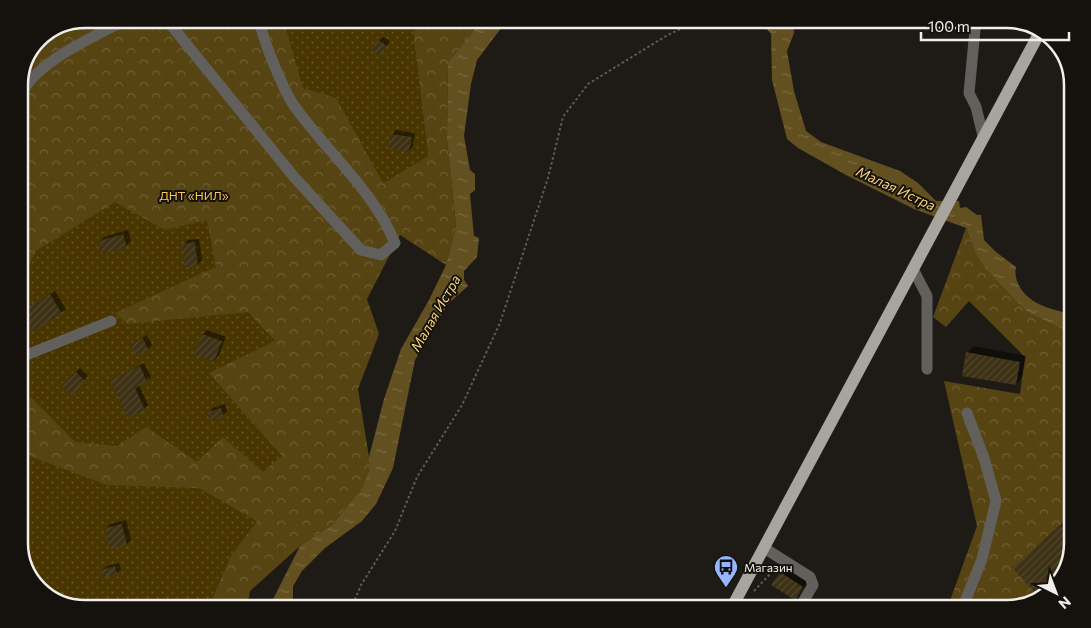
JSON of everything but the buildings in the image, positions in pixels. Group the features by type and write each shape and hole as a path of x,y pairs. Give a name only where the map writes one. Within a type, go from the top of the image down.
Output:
{"main road":[{"path":"736,600 1037,37"}],"street":[{"path":"28,83 59,55 111,28"},
{"path":"173,28 294,177 361,250 382,255 395,243 385,219 351,173 294,106 262,36 261,28"},
{"path":"975,28 969,94 976,107 983,136"},
{"path":"912,269 927,296 927,369"},
{"path":"28,354 111,321"},
{"path":"966,600 982,559 996,501 984,458 967,413"},
{"path":"764,548 810,577 813,585 804,600"}],"path":[{"path":"355,600 361,585 395,531 417,477 462,405 500,323 548,178 563,117 588,84 682,28"}],"green space":[{"path":"85,28 286,28 303,88 336,98 383,183 428,156 413,32 417,28 476,28 448,62 447,139 456,225 446,265 400,235 367,299 379,334 358,389 369,457 369,470 362,488 332,525 300,546 250,591 248,600 212,600 230,557 257,521 199,488 107,485 28,455 28,399 31,397 75,442 117,446 146,427 197,462 223,437 263,472 282,456 209,373 275,341 248,312 127,324 115,313 216,267 207,220 165,230 115,202 36,251 28,267 28,81 29,70 37,53 53,37 63,32"},
{"name":"ДНТ «НИЛ»","path":"116,28 417,28 413,32 428,156 383,183 322,435 230,557 212,600 70,599 56,593 47,586 33,569 28,547 28,92"},
{"path":"966,228 975,252 1027,312 1064,330 1064,543 1062,558 1058,568 1031,568 1031,595 1021,599 950,600 977,526 944,381 1020,394 1025,357 969,301 946,327 933,317"}],"water":[{"name":"Малая Истра","path":"476,28 501,28 477,60 471,84 464,136 470,170 475,174 475,190 470,194 474,236 479,238 477,257 464,271 464,280 468,286 448,304 415,360 393,468 376,504 362,521 325,548 302,571 293,586 293,600 273,600 300,546 332,525 362,488 369,470 369,457 384,399 401,349 429,300 446,265 456,225 447,139 448,62"},
{"name":"Малая Истра","path":"766,28 794,28 794,33 787,51 794,91 806,131 821,142 900,171 918,183 936,201 959,201 960,208 966,207 977,215 981,215 984,240 1016,267 1016,277 1023,292 1039,304 1064,312 1064,330 1027,312 985,268 975,252 966,228 914,209 846,175 798,148 787,139 772,80 771,34"}],"place":[{"name":"Магазин","path":"726,588"}]}
